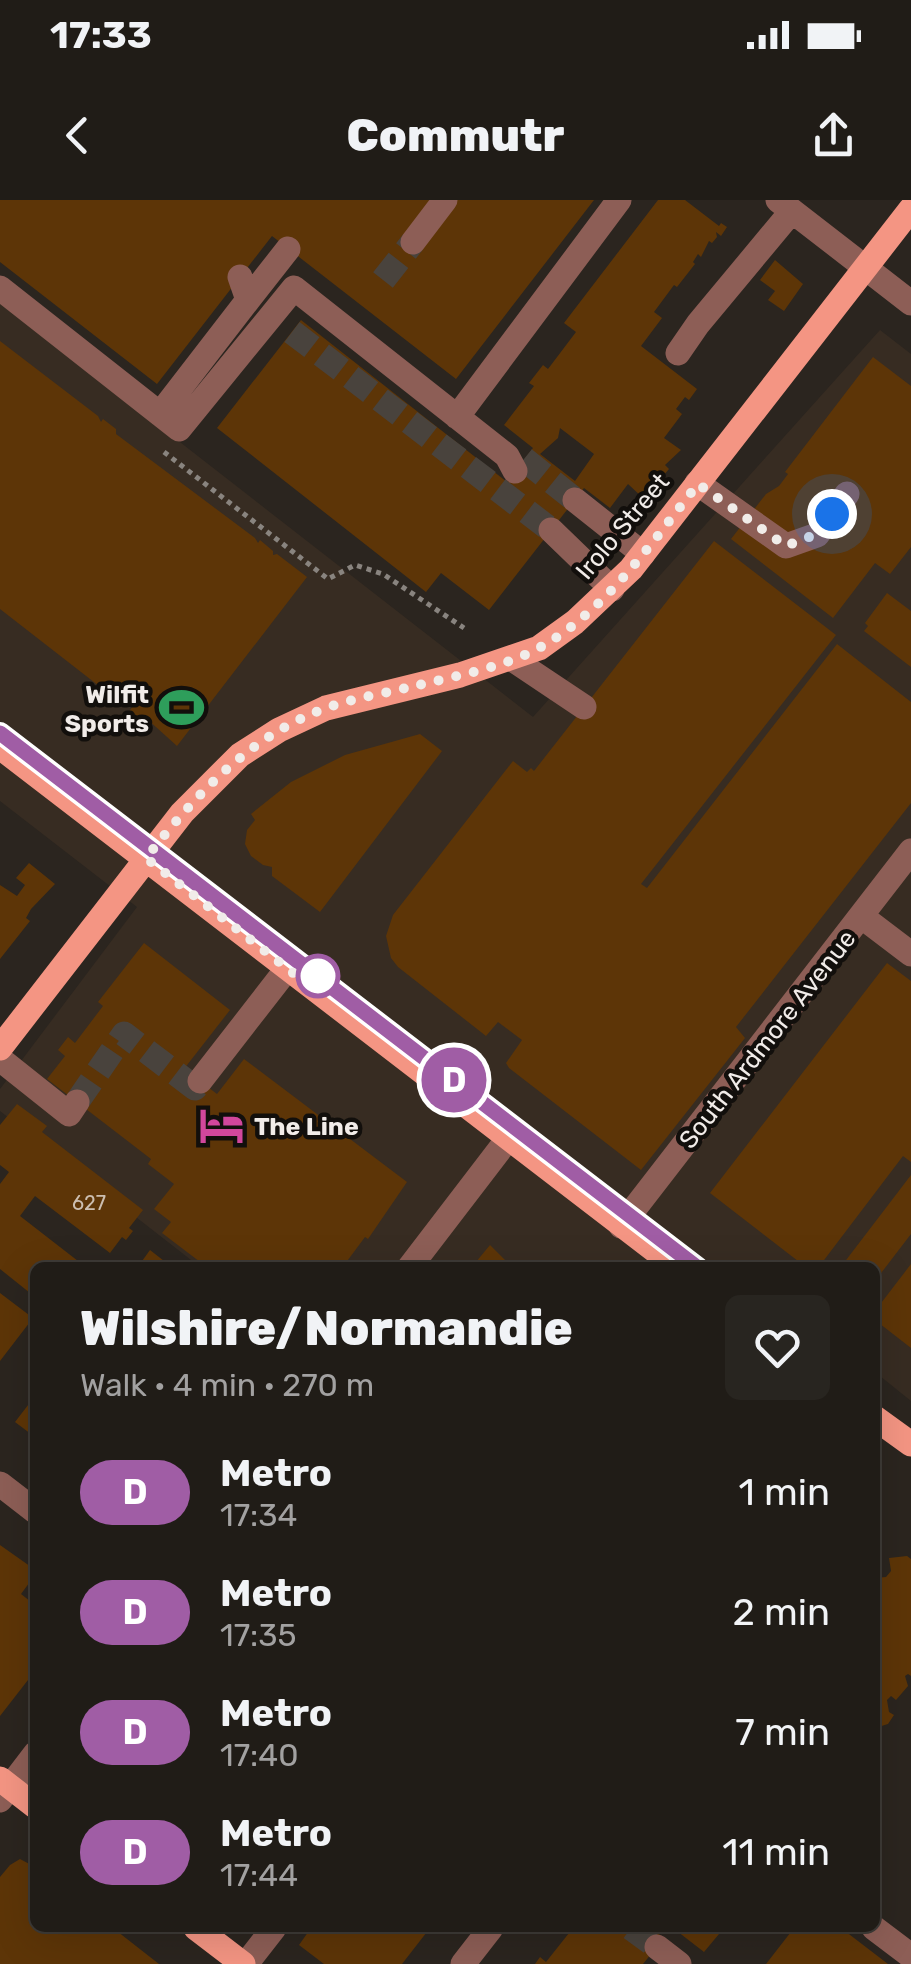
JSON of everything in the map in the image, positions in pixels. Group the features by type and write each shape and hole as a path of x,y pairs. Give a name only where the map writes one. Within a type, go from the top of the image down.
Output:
{"main road":[{"name":"Irolo Street","path":"0,1048 146,858 206,786 240,755 279,730 326,708 512,659 539,648 612,589 911,209"},
{"path":"0,747 670,1262"},
{"path":"880,1430 911,1444"},
{"path":"3,1788 30,1803"},
{"path":"201,1932 234,1961"}],"street":[{"path":"413,242 445,200"},
{"path":"457,417 618,200"},
{"path":"678,353 785,206 911,303"},
{"path":"160,414 244,288 288,249"},
{"path":"0,288 180,429 282,324 294,288 515,462"},
{"path":"698,484 786,546 817,534 847,494"},
{"path":"612,589 592,571 564,514 643,554"},
{"path":"512,659 584,707"},
{"name":"South Ardmore Avenue","path":"621,1226 911,851"},
{"path":"861,916 911,954"},
{"path":"200,1081 287,969"},
{"path":"0,1059 68,1114 77,1102"},
{"path":"414,1262 508,1140"},
{"path":"0,1484 30,1507"},
{"path":"3,1788 30,1759"},
{"path":"234,1961 269,1932"},
{"path":"463,1964 488,1932"},
{"path":"879,1932 911,1956"},
{"path":"657,1947 679,1964"}],"path":[{"path":"156,446 328,579 356,565 383,574 464,628"}],"shaded area":[{"path":"0,302 533,717 880,330 911,354 911,1401 880,1376 880,1262 194,1262 0,1111 0,1089 137,907 0,801"}],"building":[{"path":"0,200 594,200 456,379 272,236 157,384 0,262"},
{"path":"658,200 685,200 719,226 721,223 727,227 721,236 716,232 717,237 712,243 709,241 701,257 698,254 695,264 654,312 662,318 641,346 697,389 676,409 682,414 664,438 681,450 665,465 669,469 658,482 655,479 643,498 628,484 610,508 584,488 489,610 441,573 426,592 217,428 301,320 507,482 533,448 504,425 534,386 529,383 543,365 548,369 576,332 564,323","holes":["560,428 594,454 575,481 540,454 558,438"]},
{"path":"775,260 803,284 784,311 768,300 775,291 760,280"},
{"path":"0,341 258,543 260,540 273,555 277,554 307,577 177,746 146,718 141,725 127,715 132,707 126,707 0,609"},
{"path":"873,357 911,386 911,547 890,574 875,563 833,618 731,539 766,494 779,486 788,474 785,472"},
{"path":"714,541 836,635 641,884 647,888 837,644 911,702 911,803 736,1027 745,1038 641,1170 509,1068 506,1063 522,1040 498,1022 486,1036 398,967 391,958 386,936 393,915 513,761 527,772 531,768 534,771"},
{"path":"887,593 911,611 911,667 864,631 868,626 865,623"},
{"path":"420,734 442,751 320,912 272,876 272,867 251,856 245,844 247,830 255,820 251,814 291,782 345,755"},
{"path":"29,863 55,884 31,909 26,918 30,921 0,959 0,885 17,896 25,885 16,878"},
{"name":"The Line","path":"144,943 230,1010 184,1069 217,1094 244,1059 407,1182 368,1239 365,1237 346,1262 200,1262 162,1233 171,1222 154,1209 174,1184 148,1164 151,1159 47,1079 65,1056 58,1050 68,1037 75,1043 103,1006 98,1002"},
{"path":"887,963 911,981 911,1162 903,1156 823,1262 799,1262 710,1193"},
{"path":"17,1104 47,1126 42,1132 143,1210 129,1228 133,1231 126,1240 122,1237 110,1253 35,1196 20,1216 79,1262 30,1262 30,1293 0,1269 0,1184 9,1172 0,1165 0,1125"},
{"path":"911,1175 911,1234 880,1274 880,1262 845,1262"},
{"path":"490,1245 507,1262 476,1262"},
{"path":"150,1250 165,1262 141,1262"},
{"path":"911,1264 911,1348 880,1324 880,1304"},
{"path":"0,1293 30,1316 30,1322 0,1361"},
{"path":"30,1402 30,1433 15,1422"},
{"path":"0,1545 30,1566 30,1582 21,1594 30,1601 30,1677 0,1716"},
{"path":"889,1558 911,1559 911,1676 905,1676 908,1686 896,1700 891,1696 887,1700 889,1712 894,1715 888,1724 880,1726 880,1578 891,1571"},
{"path":"20,1859 30,1864 30,1932 118,1932 159,1964 0,1964 0,1877"},
{"path":"308,1932 427,1932 402,1964 324,1964 299,1945"},
{"path":"570,1932 656,1932 664,1938 643,1964 535,1964 540,1957 546,1962"},
{"path":"678,1932 721,1932 704,1952"},
{"path":"791,1932 846,1932 888,1964 766,1964"}],"tunnel":[{"path":"383,280 413,242"},
{"path":"292,332 551,530"},
{"path":"524,459 575,500"},
{"path":"77,1102 124,1034 195,1088 200,1081"},
{"path":"636,1932 657,1947"}],"metro line":[{"name":"D","path":"0,733 690,1262"}],"place":[{"name":"Wilfit Sports","path":"182,708"},
{"name":"The Line","path":"221,1126"}],"route":[{"path":"318,976 311,987 146,858 206,786 240,755 279,730 326,708 460,674 539,648 606,595 698,484 786,546 817,534 832,514"}]}
